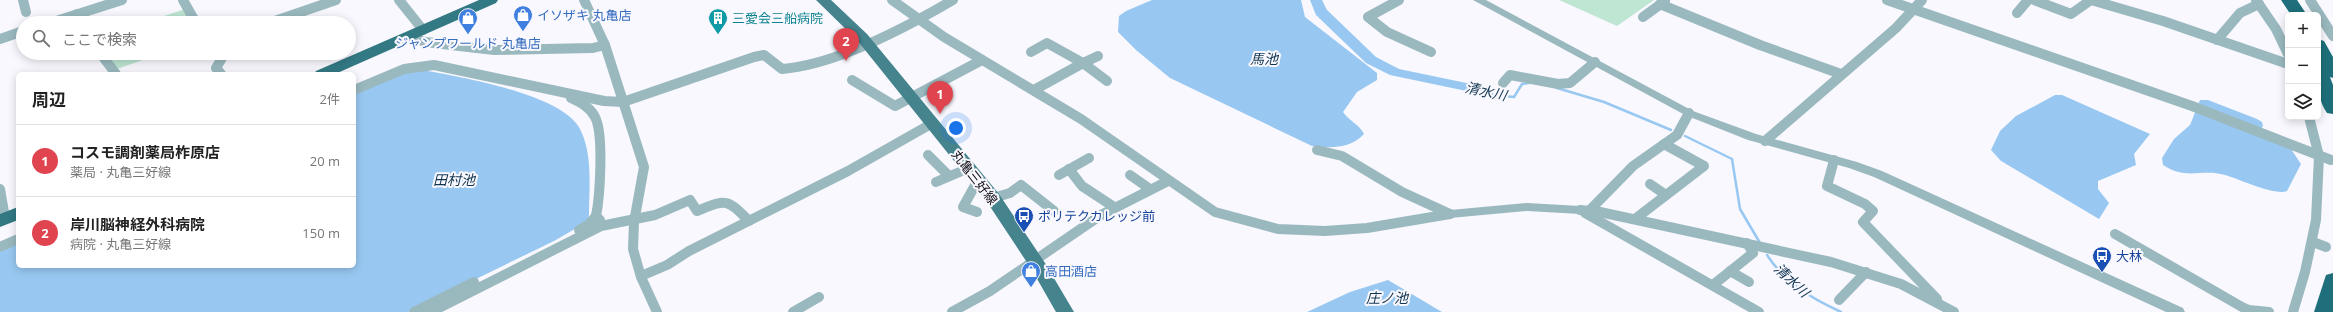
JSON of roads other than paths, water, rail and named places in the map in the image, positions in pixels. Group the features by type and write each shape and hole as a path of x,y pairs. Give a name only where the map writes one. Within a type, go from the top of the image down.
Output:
{"highway":[{"path":"340,72 491,0"},
{"path":"327,72 505,0"},
{"path":"2279,0 2286,12"},
{"path":"2289,0 2297,12"},
{"path":"2320,48 2333,73"},
{"path":"2321,75 2333,109"},
{"path":"2324,312 2333,280"}],"main road":[{"name":"丸亀三好線","path":"823,0 866,42 931,124 993,198 1035,261 1066,312"}],"street":[{"path":"23,0 26,12"},
{"path":"71,16 122,0"},
{"path":"183,0 192,16"},
{"path":"289,16 336,0"},
{"path":"399,0 425,42 494,50 593,48 605,45"},
{"path":"584,0 605,45 644,167 643,181 634,220 633,248 641,276 657,312"},
{"path":"892,0 982,60 1081,119 1214,212 1278,229 1325,231 1345,230 1450,214 1527,207 1584,210 1635,219 1747,243 1866,272 1901,284 1954,312"},
{"path":"356,89 394,72 425,64 446,67 530,87 604,101 623,102 754,57 764,55 782,69 788,70 866,42 920,20 953,0"},
{"path":"1399,0 1368,17 1387,32 1431,52"},
{"path":"1478,0 1689,113 1729,130 1878,174 1928,195 2178,312"},
{"path":"1888,0 1915,8 2192,106 2331,160"},
{"path":"1765,141 1896,28 1922,0"},
{"path":"2017,13 2028,0"},
{"path":"2034,0 2071,14 2076,12 2091,0 2285,63"},
{"path":"2310,0 2333,36"},
{"path":"1643,17 1663,2 1760,45 1841,74"},
{"path":"2217,40 2231,21 2249,6 2257,2 2276,29 2285,48"},
{"path":"0,38 16,33"},
{"path":"1031,52 1047,43 1083,63 1107,81"},
{"path":"1034,90 1098,56"},
{"path":"105,60 114,72"},
{"path":"219,72 216,68 221,60"},
{"path":"852,80 895,106 982,60"},
{"path":"1503,83 1510,75 1558,84 1570,83 1595,62"},
{"path":"414,312 588,225 596,216 601,146 599,126 590,109 582,102 530,87"},
{"path":"1584,210 1633,166 1677,135 1689,113"},
{"path":"2293,312 2313,242 2316,220 2319,156 2310,120"},
{"path":"641,276 667,265 689,251 853,169 931,124"},
{"path":"1635,219 1704,166 1664,144"},
{"path":"1317,150 1342,156 1402,192 1450,214"},
{"path":"928,155 949,176"},
{"path":"1059,175 1089,158"},
{"path":"1834,160 1827,186 1865,204 1873,211 1863,222 1941,304"},
{"path":"1069,169 1072,176 1080,184 1114,207"},
{"path":"936,182 949,176 974,174 963,207 977,212"},
{"path":"1131,175 1150,189"},
{"path":"952,312 990,291 1114,207 1168,180"},
{"path":"1650,184 1666,195"},
{"path":"993,198 1010,193 1021,185 1034,190 1054,210"},
{"path":"0,189 8,213"},
{"path":"431,312 606,224 655,215 690,200 697,211 720,202 731,203 749,221"},
{"path":"1584,210 1759,312"},
{"path":"596,216 606,224"},
{"path":"2115,234 2242,307 2249,310 2269,312"},
{"path":"0,247 16,240"},
{"path":"2313,242 2326,247"},
{"path":"1713,285 1753,253 1747,243"},
{"path":"1730,271 1749,282"},
{"path":"1839,300 1866,272"},
{"path":"793,312 819,297"}],"water":[{"name":"馬池","path":"1152,0 1301,0 1305,17 1377,73 1377,80 1357,92 1343,112 1364,134 1359,139 1346,145 1333,147 1312,146 1170,78 1136,50 1118,32 1119,16 1126,11"},
{"name":"田村池","path":"423,70 461,77 509,89 553,106 570,117 580,129 589,160 589,215 587,222 554,241 408,312 0,312 0,252 16,245 16,268 356,268 356,93 407,72"},
{"path":"2055,95 2062,95 2150,134 2134,154 2136,165 2098,181 2098,189 2109,203 2099,219 2001,161 1991,150 2000,131 2016,116"},
{"path":"2200,100 2208,100 2257,119 2262,122 2263,126 2258,133 2291,149 2301,164 2287,191 2281,192 2266,189 2216,173 2179,172 2163,165 2162,158 2174,139 2190,125"},
{"name":"庄ノ池","path":"1388,280 1442,312 1307,312 1350,292"}],"waterway":[{"name":"清水川","path":"1316,0 1321,12 1371,60 1395,72 1476,89"},
{"name":"清水川","path":"1476,89 1494,95 1514,97 1522,84 1529,83"},
{"name":"清水川","path":"1557,88 1604,102 1671,130"},
{"name":"清水川","path":"1685,136 1732,159 1740,209 1760,243"},
{"name":"清水川","path":"1767,255 1790,282 1819,301 1841,312"}],"place":[{"name":"イソザキ 丸亀店","path":"523,32"},
{"name":"ジャンプワールド 丸亀店","path":"468,35"},
{"name":"三愛会三船病院","path":"718,35"},
{"name":"岸川脳神経外科病院","path":"846,61"},
{"name":"コスモ調剤薬局柞原店","path":"940,114"},
{"name":"ポリテクカレッジ前","path":"1024,233"},
{"name":"大林","path":"2102,273"},
{"name":"高田酒店","path":"1031,288"}]}
